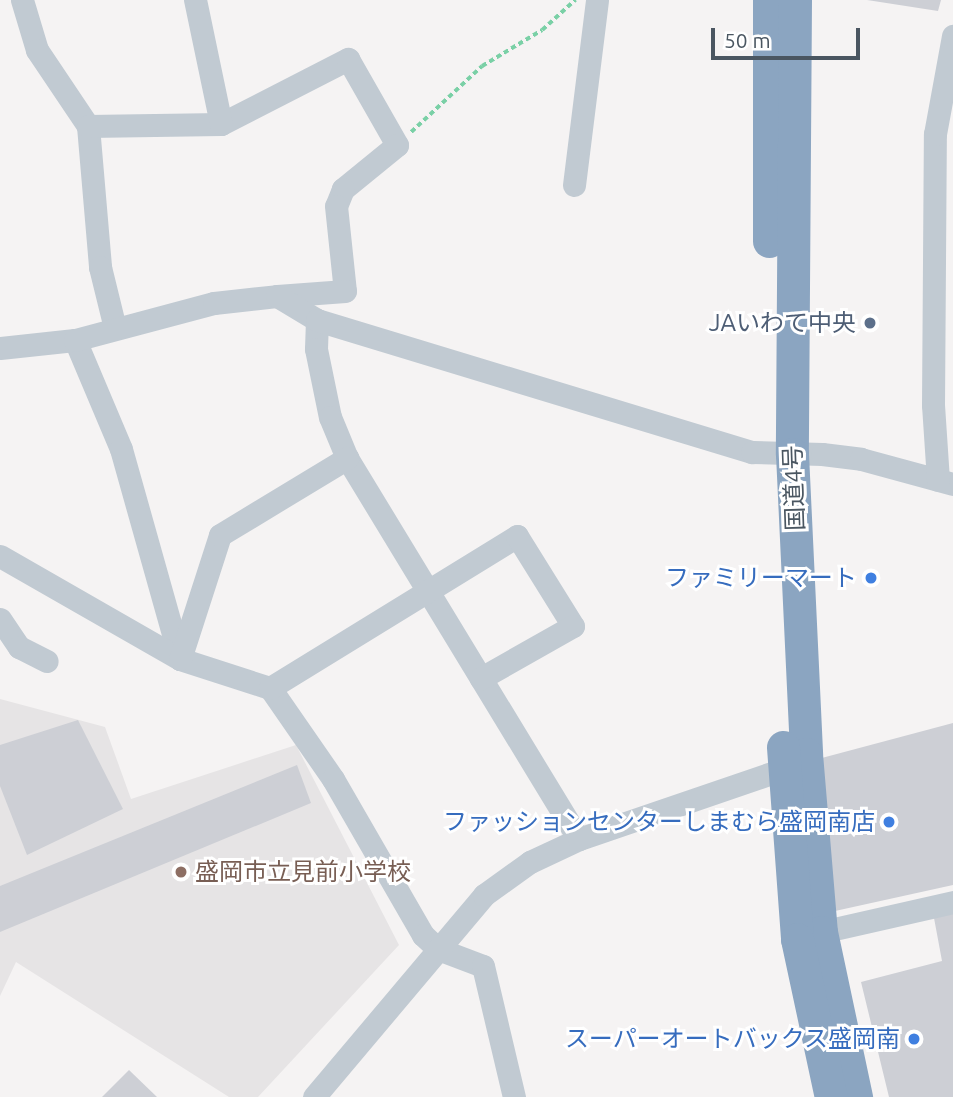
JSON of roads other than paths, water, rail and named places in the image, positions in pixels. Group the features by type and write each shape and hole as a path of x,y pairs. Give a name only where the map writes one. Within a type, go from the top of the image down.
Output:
{"highway":[{"name":"国道4号","path":"769,0 782,454 795,765 797,939 831,1097"},
{"name":"国道4号","path":"782,454 795,0"},
{"name":"国道4号","path":"795,765 821,932 856,1097"}],"street":[{"path":"22,0 37,50 88,126 100,267 115,328"},
{"path":"195,0 221,124"},
{"path":"574,186 597,0"},
{"path":"278,296 317,320 752,452 861,459 946,482 933,405 935,134 953,36"},
{"path":"0,348 75,340 214,303 345,291 336,206 342,189 397,145 348,59 221,124 88,126"},
{"path":"317,320 316,349 330,417 346,458 579,839"},
{"path":"75,340 121,449 180,659"},
{"path":"180,659 220,535 346,458"},
{"path":"270,688 429,593 517,536 573,626 481,678"},
{"path":"0,556 180,659 270,688 333,779 423,935 438,949 483,966 514,1097"},
{"path":"0,619 19,647 47,661"},
{"path":"314,1097 484,895 530,862 579,839 795,765"},
{"path":"821,932 953,902"}],"place":[{"name":"JAいわて中央","path":"870,323"},
{"name":"ファミリーマート","path":"871,578"},
{"name":"ファッションセンターしまむら盛岡南店","path":"889,822"},
{"name":"盛岡市立見前小学校","path":"181,872"},
{"name":"スーパーオートバックス盛岡南","path":"914,1039"}]}
